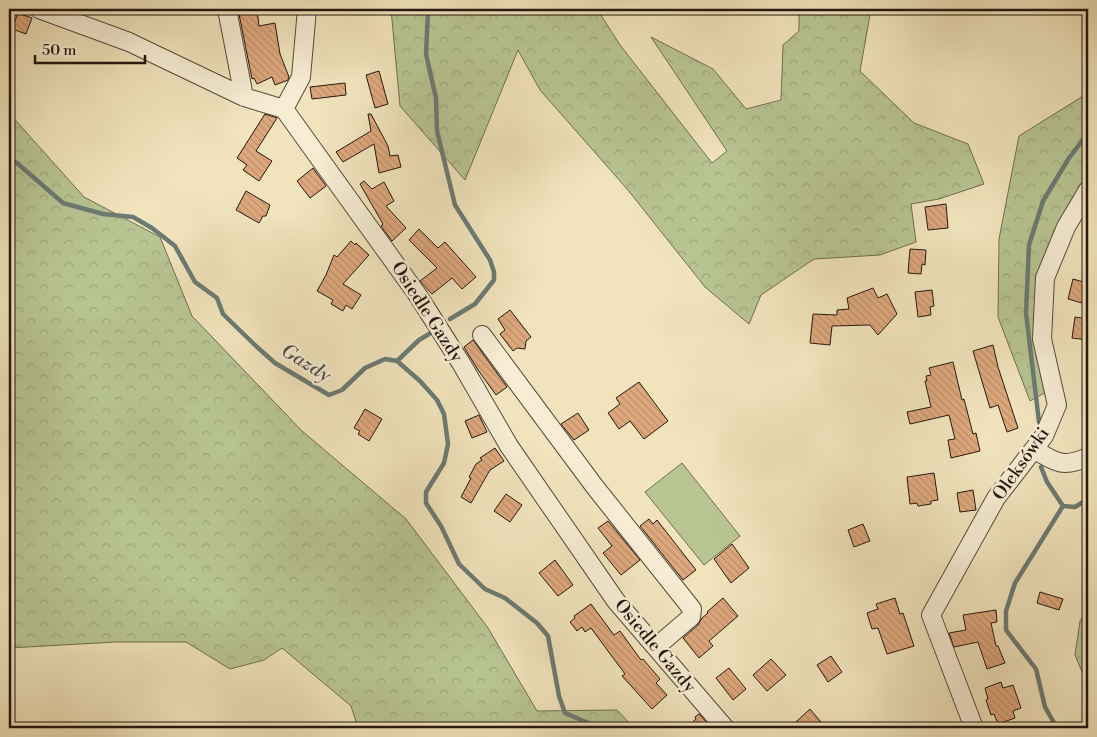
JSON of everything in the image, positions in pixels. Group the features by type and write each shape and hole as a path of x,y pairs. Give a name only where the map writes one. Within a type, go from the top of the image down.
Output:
{"street":[{"path":"39,9 129,42 244,97 284,109 300,77 307,9"},
{"path":"227,9 244,97"},
{"name":"Osiedle Gazdy","path":"284,109 417,294 461,363 509,446 616,602 726,728"},
{"name":"Oleksówki","path":"974,728 931,615 996,498 1044,436 1057,405 1052,391 1042,340 1045,278 1066,227 1088,190"},
{"path":"482,335 595,487 692,609 691,618 656,647"},
{"path":"1034,449 1054,462 1076,462 1088,457"}],"green space":[{"path":"391,9 597,9 620,45 712,163 727,151 651,37 713,69 746,109 781,100 783,45 799,31 799,9 871,9 860,71 914,123 968,144 984,184 939,199 911,204 916,242 880,255 814,259 761,295 749,324 705,287 628,190 540,90 518,50 465,180 400,106"},
{"path":"1088,93 1088,189 1049,247 1050,390 1030,401 998,317 999,239 1019,136"},
{"path":"9,113 84,197 160,237 192,316 302,431 406,519 488,628 537,711 617,710 634,728 358,728 351,706 282,648 264,660 230,669 186,642 116,642 9,648"},
{"path":"682,463 740,536 704,565 645,492"},
{"path":"1088,610 1088,686 1075,655 1080,621"}],"building":[{"path":"238,9 257,9 259,26 275,23 280,54 289,77 288,80 275,85 272,77 257,84 254,78 252,79"},
{"path":"18,13 32,18 26,34 12,29"},
{"path":"379,71 388,104 375,108 366,75"},
{"path":"345,83 346,95 312,99 310,87"},
{"path":"265,114 277,118 256,151 272,161 259,181 243,170 247,165 237,158"},
{"path":"368,114 371,114 388,146 390,156 398,155 401,167 379,173 374,144 343,162 336,152 371,131"},
{"path":"313,168 326,186 310,198 297,181"},
{"path":"364,181 372,189 384,182 394,201 386,206 406,228 392,241 381,226 383,224 360,184"},
{"path":"246,191 270,205 266,216 263,216 259,223 236,210"},
{"path":"946,204 948,228 928,230 925,207"},
{"path":"419,229 438,248 445,242 476,277 462,289 452,278 432,294 420,281 437,268 409,240"},
{"path":"351,241 369,255 343,284 361,295 352,309 346,305 343,311 331,304 333,300 317,291 334,255 337,257"},
{"path":"910,249 926,250 925,265 922,264 921,274 908,273"},
{"path":"1073,279 1087,283 1082,303 1068,299"},
{"path":"873,288 878,298 887,294 897,314 878,335 870,325 832,326 830,345 810,343 813,314 837,315 837,310 849,309 847,298"},
{"path":"932,290 934,306 930,307 931,315 918,317 915,292"},
{"path":"510,310 531,337 526,341 525,349 517,348 513,351 500,334 505,330 498,319"},
{"path":"1075,317 1088,319 1088,340 1072,338"},
{"path":"473,340 507,387 496,395 464,347"},
{"path":"993,345 998,367 1018,428 1007,432 998,405 990,408 973,351"},
{"path":"953,362 962,400 964,399 973,434 976,433 980,451 951,458 948,440 955,439 949,415 910,424 907,412 931,407 925,381 927,381 926,376 931,375 929,368"},
{"path":"639,382 668,421 644,439 630,421 619,429 608,413 620,404 616,398"},
{"path":"365,409 382,419 369,441 358,434 360,431 354,428"},
{"path":"578,413 589,430 574,440 561,424"},
{"path":"479,415 487,432 472,438 465,421"},
{"path":"495,448 504,461 490,470 471,503 461,497 471,478 469,477 476,464 482,460 480,458"},
{"path":"934,473 938,500 931,501 931,504 918,506 917,503 910,504 907,477"},
{"path":"973,490 976,510 960,512 957,493"},
{"path":"506,494 522,505 510,522 494,511"},
{"path":"649,519 653,524 657,520 696,570 683,580 640,526"},
{"path":"608,521 640,560 621,575 603,553 612,546 598,528"},
{"path":"863,524 870,541 854,547 848,530"},
{"path":"732,544 749,568 731,583 714,559"},
{"path":"555,560 573,585 558,596 539,573"},
{"path":"1040,592 1063,599 1059,610 1037,603"},
{"path":"723,598 738,616 709,641 713,646 699,658 683,638"},
{"path":"895,598 900,614 903,613 914,646 887,654 878,628 872,629 867,613 878,609 876,604"},
{"path":"591,604 614,635 620,631 641,660 643,659 660,679 656,683 667,695 652,709 622,676 625,674 591,628 585,632 582,627 577,631 570,622 575,618 574,616"},
{"path":"996,610 997,622 991,623 996,646 998,646 1005,663 987,669 978,642 954,647 949,633 966,630 963,615"},
{"path":"831,656 842,672 828,682 817,665"},
{"path":"771,659 786,675 767,691 753,675"},
{"path":"729,668 746,689 733,700 716,678"},
{"path":"1001,682 1003,688 1013,685 1021,708 1013,711 1015,718 998,724 994,714 991,715 986,700 988,699 985,688"},
{"path":"810,709 826,728 789,728 797,721"},
{"path":"699,714 709,725 705,728 686,728 696,719 695,717"}],"waterway":[{"path":"426,9 428,11 426,54 436,98 437,131 455,205 490,260 494,272 494,280 475,304 450,319"},
{"path":"1039,422 1026,313 1029,245 1043,201 1069,158 1088,133"},
{"name":"Gazdy","path":"9,159 17,163 63,203 103,214 133,217 152,228 175,246 195,282 217,298 223,314 257,347 275,363 329,395 342,390 365,368 385,359 397,361 420,381 437,400 444,414 448,444 444,463 426,492 426,503 441,526 459,564 485,589 505,598 537,623 548,636 559,696 565,713 600,728"},
{"path":"397,361 419,340 429,334"},
{"path":"1041,467 1047,482 1063,506"},
{"path":"1057,728 1045,707 1036,669 1006,630 1006,611 1015,583 1063,506 1075,507 1088,499"}]}
